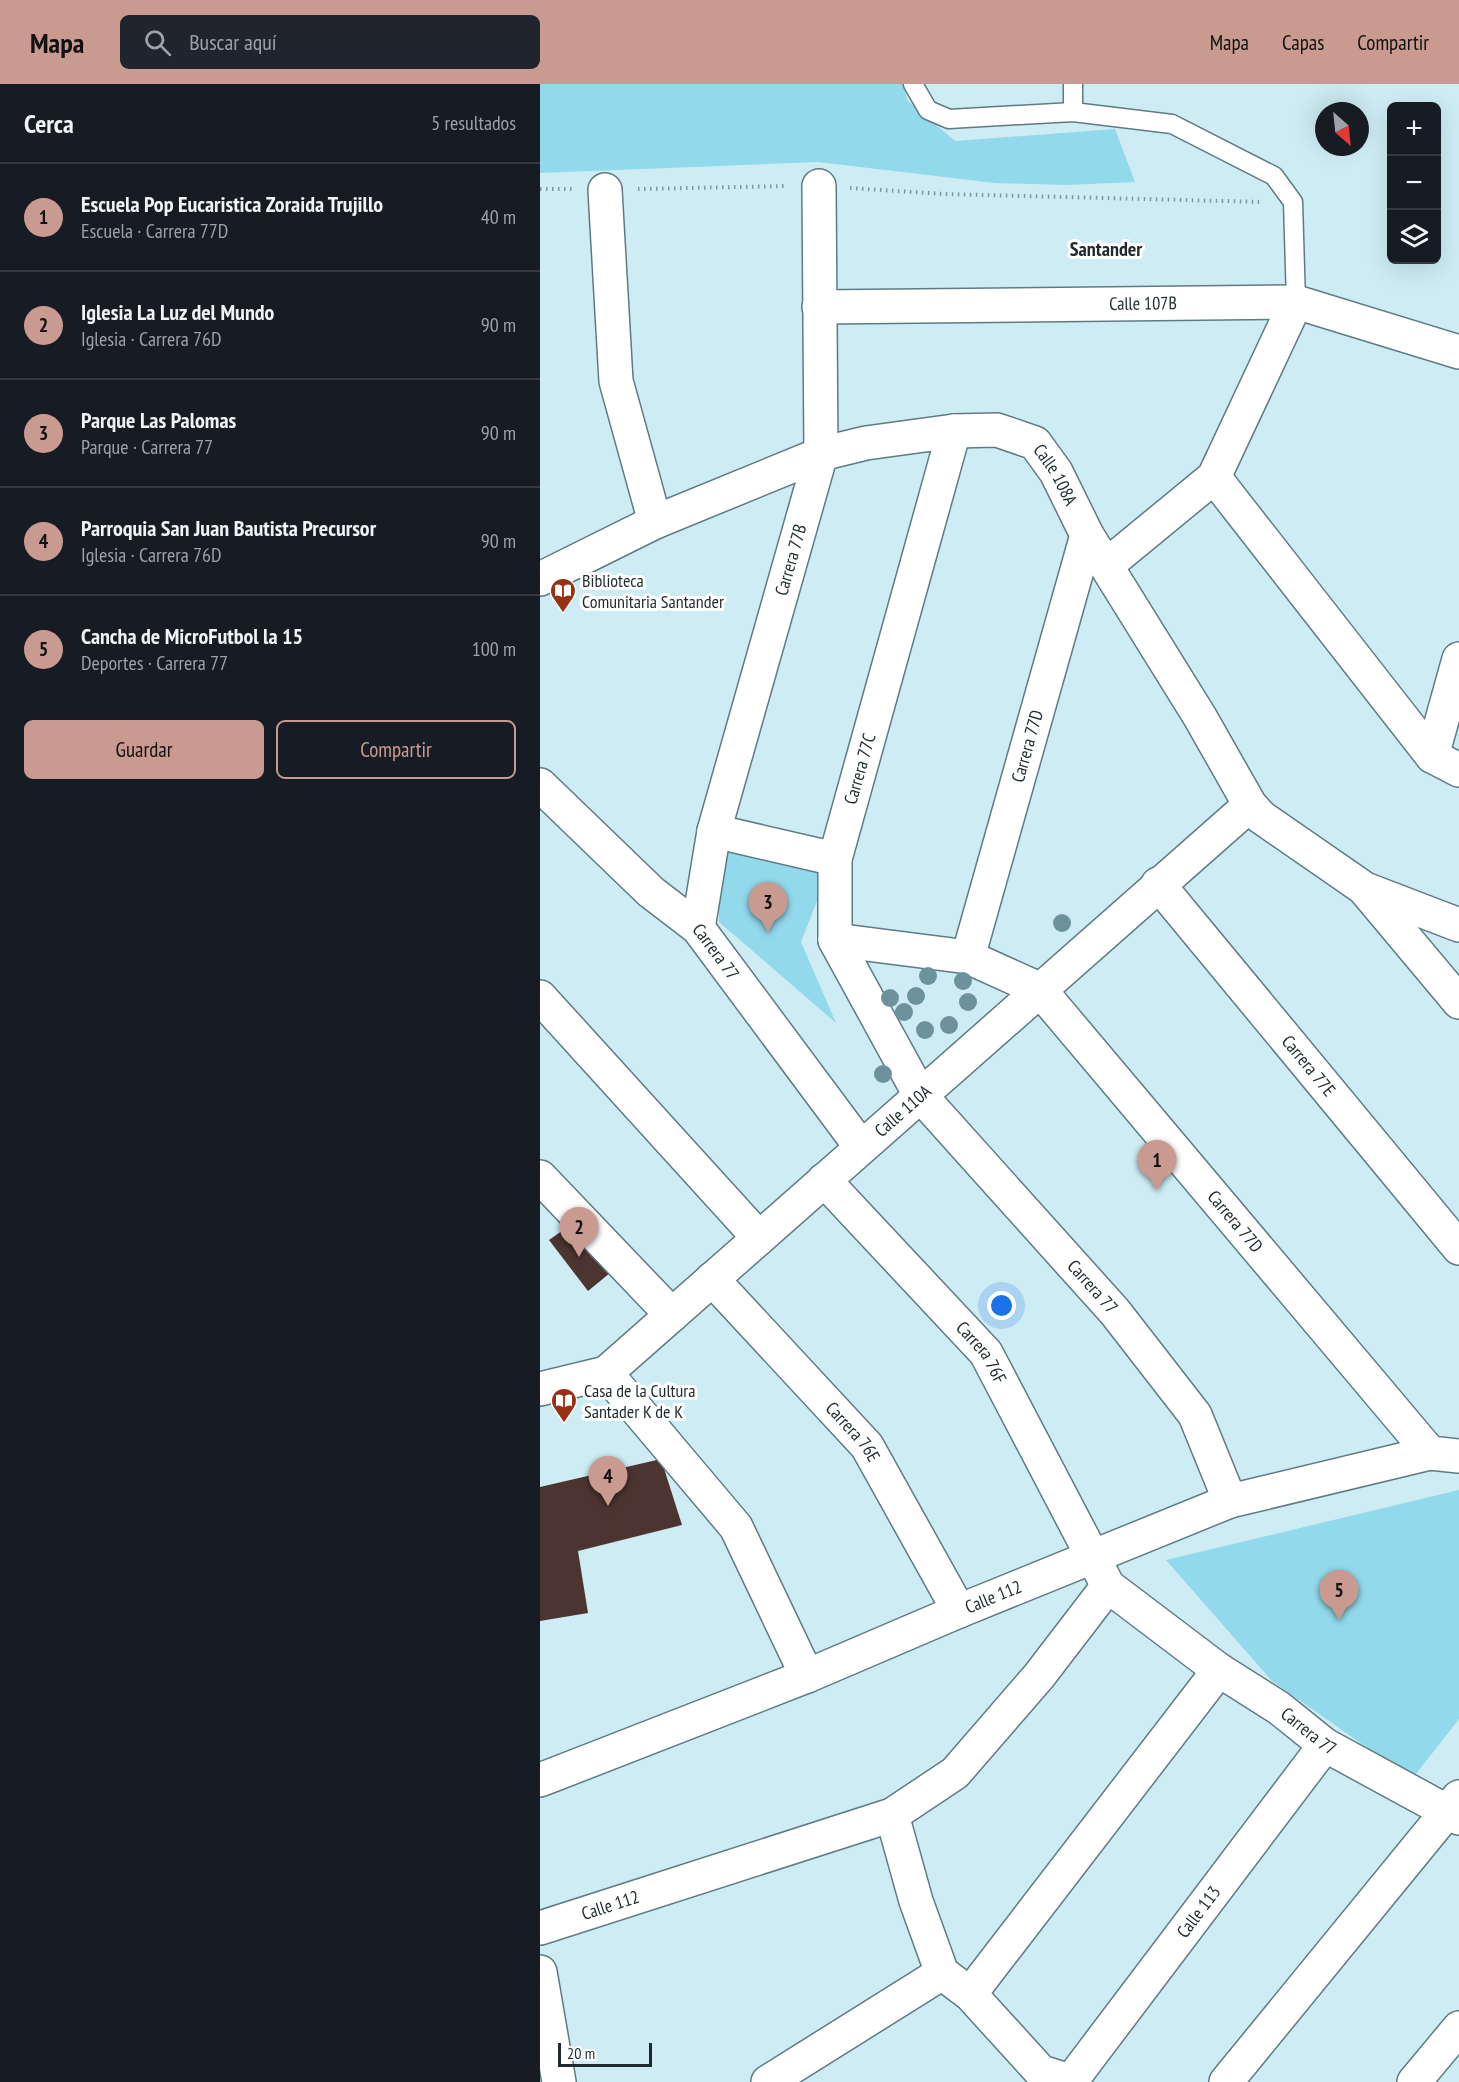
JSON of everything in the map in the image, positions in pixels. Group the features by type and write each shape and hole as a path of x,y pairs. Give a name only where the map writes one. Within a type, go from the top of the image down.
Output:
{"street":[{"name":"Carrera 77B","path":"698,928 714,831 821,454 819,186"},
{"path":"605,190 616,381 655,522"},
{"path":"1107,565 1214,477 1296,302"},
{"name":"Calle 107B","path":"819,307 1296,302 1459,352"},
{"name":"Calle 108A","path":"540,579 655,522 821,454 867,443 954,431 998,430 1035,443 1056,472 1087,535 1250,805 1261,818 1365,889"},
{"name":"Carrera 77C","path":"920,1095 835,940 835,859 954,431"},
{"path":"1214,477 1446,763"},
{"name":"Carrera 77D","path":"968,957 1087,535"},
{"path":"1446,763 1459,659"},
{"name":"Carrera 77","path":"540,785 651,892 698,928 861,1147"},
{"name":"Calle 110A","path":"540,1389 606,1373 1250,805"},
{"path":"714,831 835,859"},
{"name":"Carrera 77E","path":"1158,884 1459,1248"},
{"path":"1365,889 1459,925"},
{"path":"1365,889 1459,1002"},
{"path":"835,940 968,957 1039,989"},
{"name":"Carrera 77D","path":"1039,989 1444,1455"},
{"path":"540,997 759,1238"},
{"name":"Carrera 77","path":"920,1095 1115,1312 1195,1415 1230,1501"},
{"path":"540,1177 672,1315"},
{"name":"Carrera 76F","path":"824,1180 986,1353 1094,1556"},
{"name":"Carrera 76E","path":"712,1279 867,1446 959,1611"},
{"path":"606,1373 736,1527 807,1676"},
{"name":"Calle 112","path":"540,1780 807,1676 959,1611 1230,1501 1444,1455"},
{"name":"Carrera 77","path":"1094,1556 1108,1586 1219,1670 1279,1708 1325,1745 1456,1809"},
{"name":"Calle 112","path":"540,1928 892,1815 955,1773 1039,1676 1108,1586"},
{"path":"969,1994 1219,1670"},
{"name":"Calle 113","path":"1053,2079 1325,1745"},
{"path":"1226,2082 1456,1809"},
{"path":"892,1815 916,1901 942,1973 969,1994 1053,2079"},
{"path":"540,1972 559,2082"},
{"path":"768,2082 942,1973"},
{"path":"1414,2082 1459,2028"}],"lane":[{"path":"913,84 928,110 949,119 1073,112 1172,124 1274,176 1293,202 1296,302"},
{"path":"1072,84 1073,112"}],"path":[{"path":"540,189 819,186 944,194 1293,202"}],"shaded area":[{"path":"540,84 904,84 907,100 955,141 1115,129 1135,182 1066,185 995,183 818,162 540,173"},
{"path":"719,845 831,865 801,942 836,1023 719,922"},
{"path":"1459,1490 1459,1719 1412,1779 1272,1681 1166,1560"}],"building":[{"path":"569,1226 610,1273 588,1291 549,1240"},
{"path":"661,1459 682,1525 578,1551 588,1613 540,1621 540,1487"}],"place":[{"name":"Biblioteca Comunitaria Santander","path":"563,614"},
{"name":"Parque Las Palomas","path":"768,932"},
{"name":"Escuela Pop Eucaristica Zoraida Trujillo","path":"1157,1190"},
{"name":"Iglesia La Luz del Mundo","path":"579,1257"},
{"name":"Casa de la Cultura Santader K de K","path":"564,1424"},
{"name":"Parroquia San Juan Bautista Precursor","path":"608,1506"},
{"name":"Cancha de MicroFutbol la 15","path":"1339,1620"}],"district":[{"name":"Santander","path":"1106,249"}]}
